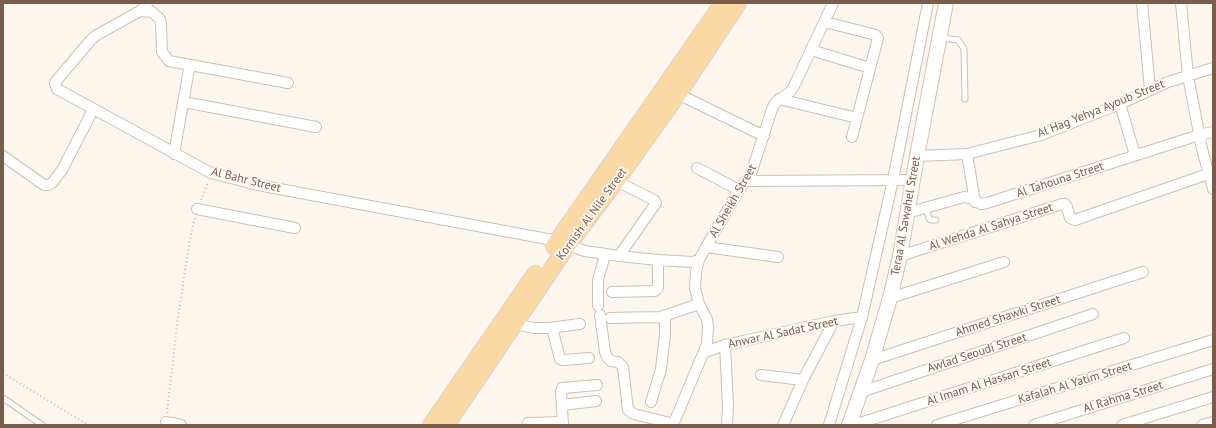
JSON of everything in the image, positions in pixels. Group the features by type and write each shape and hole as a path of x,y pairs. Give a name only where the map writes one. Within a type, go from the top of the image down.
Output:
{"main road":[{"name":"Kornish Al Nile Street","path":"431,425 469,381 514,324 563,243 616,181 672,91 723,3"},
{"name":"Kornish Al Nile Street","path":"446,425 469,381 563,243 672,91 738,3"},
{"name":"Teraa Al Sawahel Street","path":"849,425 872,360 890,298 900,256 912,180 946,3"}],"street":[{"name":"Al Bahr Street","path":"148,3 140,11 95,36 55,83 55,86 59,91 211,173 258,185 563,243"},
{"name":"Al Sheikh Street","path":"673,425 705,352 707,344 707,319 696,296 695,280 699,260 739,190 754,167 772,108 779,99 785,96 794,86 833,3"},
{"path":"1142,3 1150,89"},
{"path":"1182,3 1188,76 1199,135 1213,189"},
{"name":"Teraa Al Sawahel Street","path":"830,425 862,317 893,180 925,4"},
{"path":"140,11 152,12 160,18 162,52 169,61 288,83"},
{"path":"825,22 878,36 852,137"},
{"path":"810,50 870,68"},
{"path":"174,154 184,102 189,69 188,65"},
{"name":"Al Hag Yehya Ayoub Street","path":"917,156 968,154 1041,135 1120,104 1150,89 1213,68"},
{"path":"672,91 764,136"},
{"path":"779,99 857,118"},
{"path":"184,102 316,127"},
{"path":"1120,104 1135,155"},
{"path":"3,156 44,185 52,183 62,170 93,110"},
{"name":"Al Tahouna Street","path":"907,213 964,197 970,198 981,204 987,203 1135,155 1213,132"},
{"path":"968,154 975,202"},
{"path":"697,168 739,190"},
{"name":"Al Wehda Al Sahya Street","path":"900,256 1062,204 1065,204 1067,207 1070,218 1075,220 1208,174"},
{"path":"746,181 912,180"},
{"path":"616,181 654,200 656,203 619,256"},
{"path":"197,209 295,228"},
{"path":"563,243 585,251 605,255 693,262 699,260"},
{"path":"706,247 778,257"},
{"path":"605,255 598,280 605,352 611,361 618,362 623,367 628,410 634,414 673,425"},
{"path":"612,292 655,291 658,288 658,260"},
{"path":"890,298 1004,262"},
{"name":"Ahmed Shawki Street","path":"872,360 1144,272"},
{"path":"602,313 654,318 665,316 699,304"},
{"name":"Awlad Seoudi Street","path":"861,392 1093,314"},
{"path":"651,402 661,369 665,316"},
{"name":"Anwar Al Sadat Street","path":"705,352 725,345 834,321 862,317"},
{"path":"784,425 804,380 834,321"},
{"path":"514,324 534,328 552,328 580,324"},
{"path":"552,328 560,359 590,358"},
{"name":"Al Imam Al Hassan Street","path":"854,425 1124,338"},
{"name":"Kafalah Al Yatim Street","path":"937,425 1213,340"},
{"path":"725,345 728,406 727,425"},
{"name":"Al Rahma Street","path":"1034,425 1213,368"},
{"path":"761,375 804,380"},
{"path":"528,423 563,423 562,388 597,385"},
{"path":"1122,425 1213,397"},
{"path":"562,405 596,401"},
{"path":"166,422 181,425"},
{"path":"1202,425 1213,422"}],"lane":[{"path":"940,37 958,40 964,49 965,99"},
{"path":"925,207 930,220 936,220"},
{"path":"3,398 42,425"}],"path":[{"path":"166,422 178,319 189,244 197,209 211,173"},
{"path":"3,373 88,425"}]}
